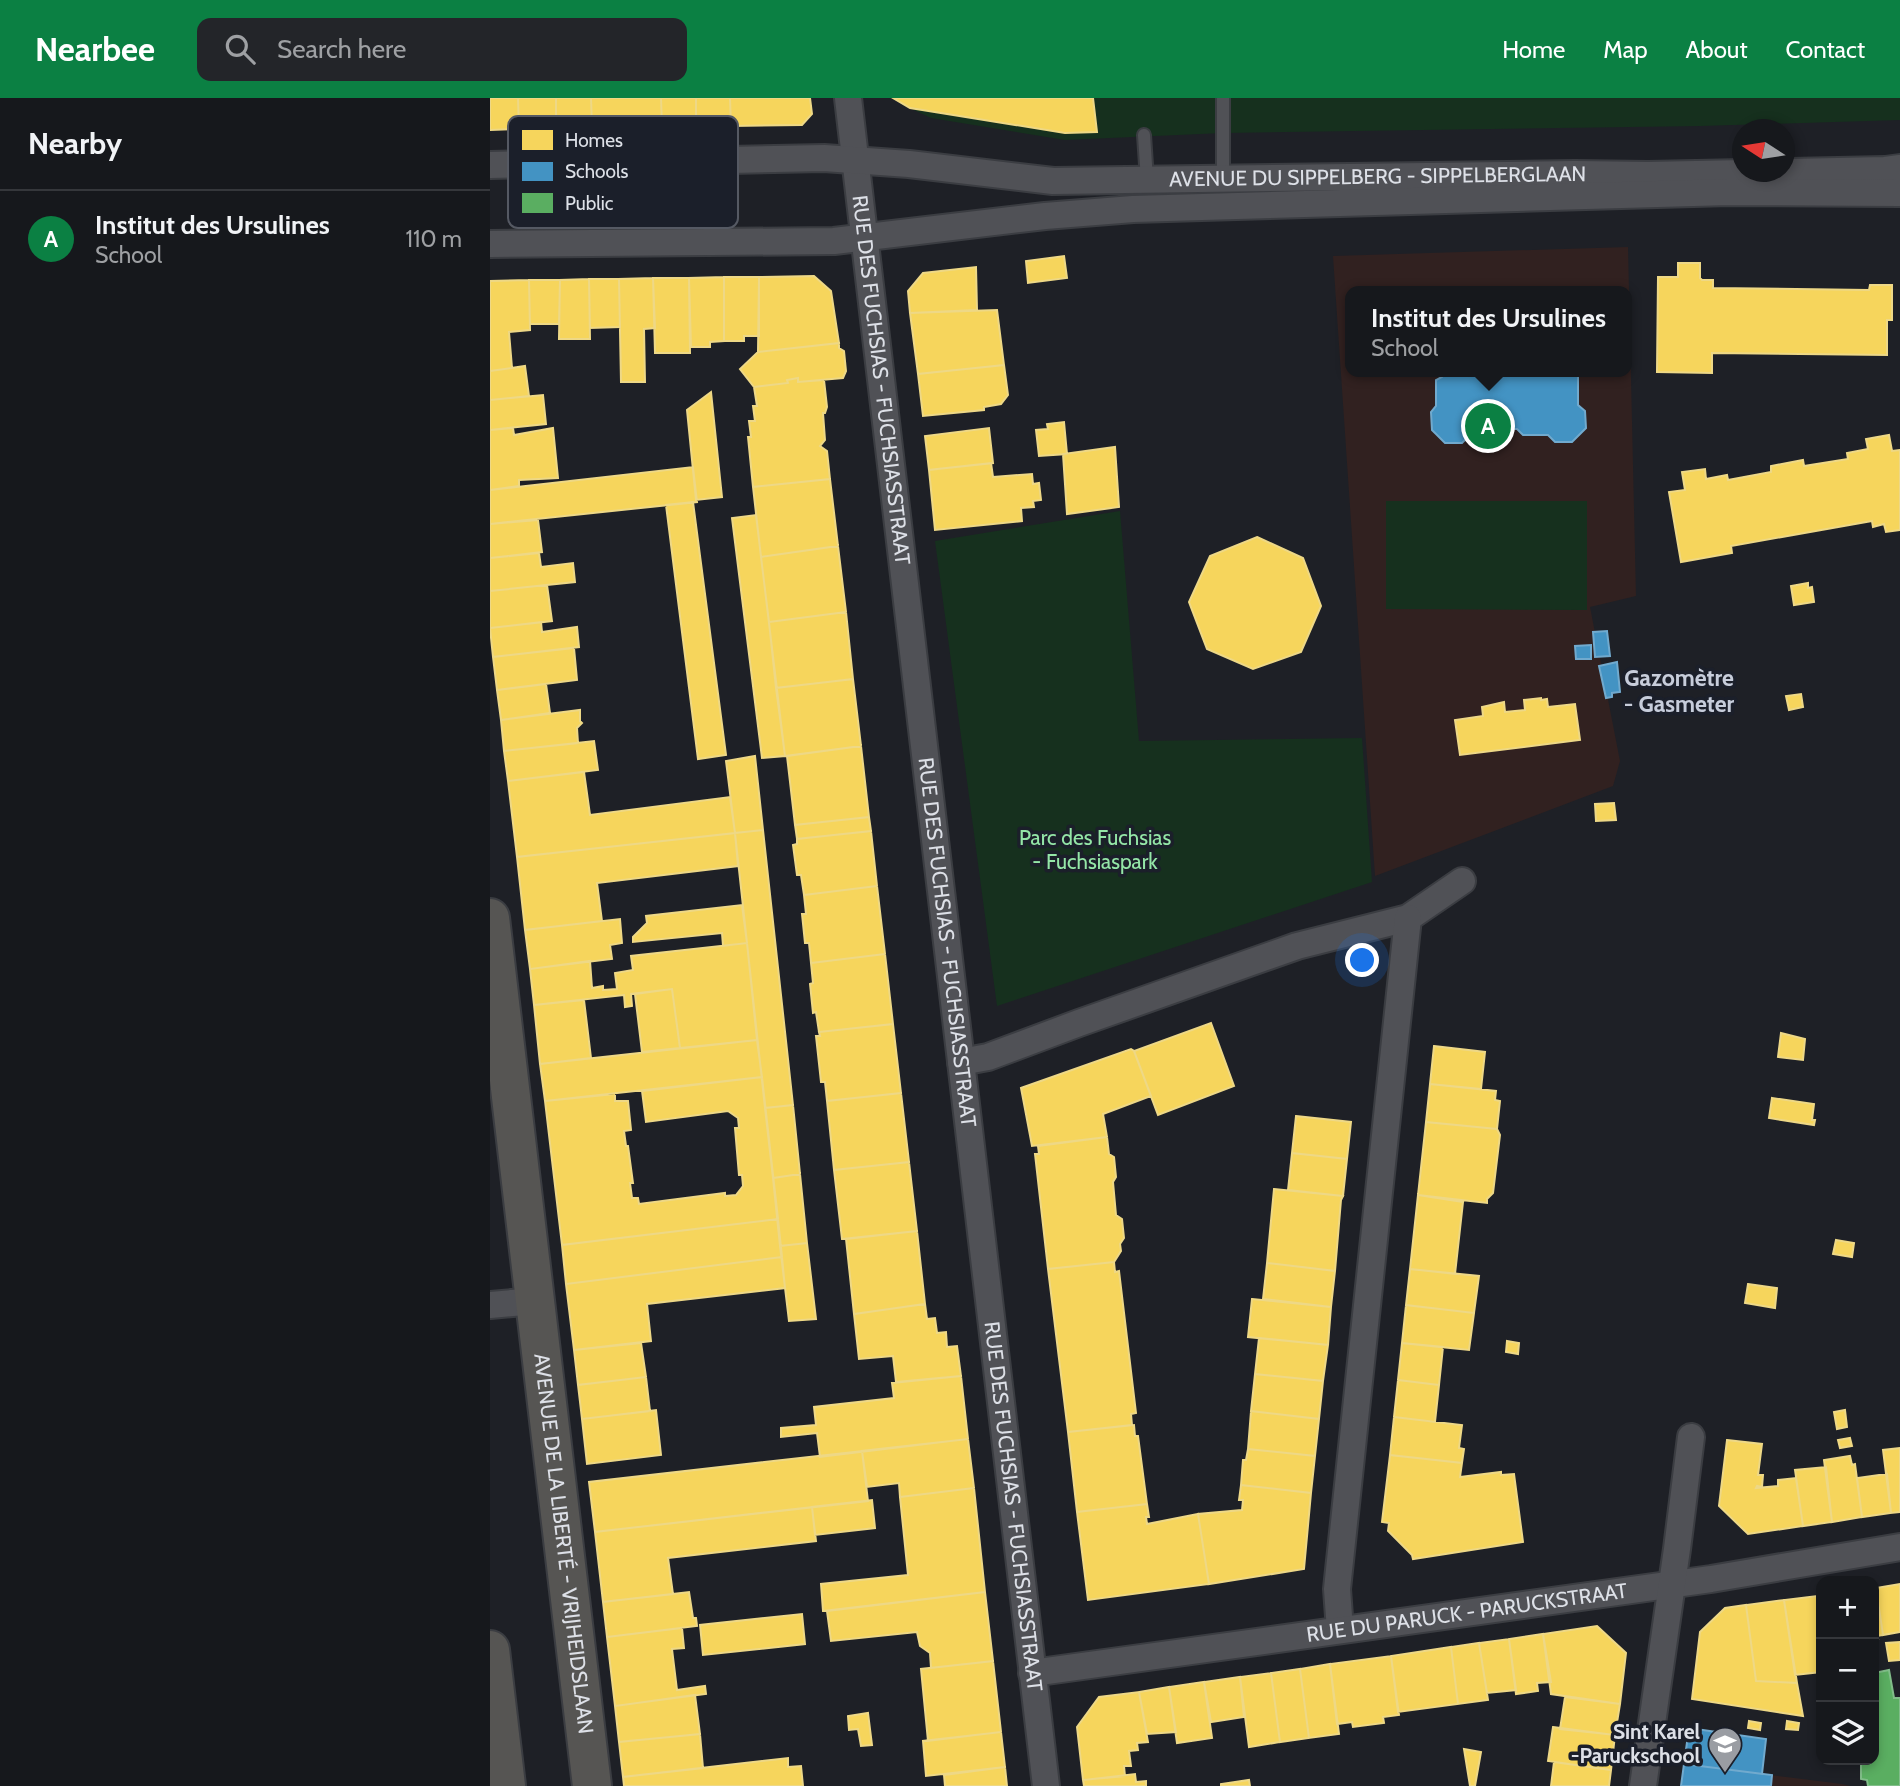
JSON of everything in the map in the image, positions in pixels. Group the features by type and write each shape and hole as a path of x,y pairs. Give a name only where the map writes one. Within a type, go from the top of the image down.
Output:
{"main road":[{"name":"AVENUE DE LA LIBERTÉ - VRIJHEIDSLAAN","path":"490,918 592,1786"},
{"path":"490,1650 506,1786"}],"street":[{"name":"RUE DES FUCHSIAS - FUCHSIASSTRAAT","path":"848,98 1046,1786"},
{"name":"AVENUE DU SIPPELBERG - SIPPELBERGLAAN","path":"738,160 856,160 1053,181 1648,175 1900,168"},
{"name":"AVENUE DU SIPPELBERG - SIPPELBERGLAAN","path":"490,165 508,165"},
{"name":"AVENUE DU SIPPELBERG - SIPPELBERGLAAN","path":"490,244 834,241 1045,216 1133,209 1729,192 1900,193"},
{"path":"961,1062 988,1057 1297,946 1408,918 1462,881"},
{"path":"1340,1630 1337,1589 1408,918"},
{"path":"490,1305 535,1301"},
{"path":"1643,1786 1691,1437"},
{"name":"RUE DU PARUCK - PARUCKSTRAAT","path":"1032,1673 1671,1584 1900,1546"}],"lane":[{"path":"1223,98 1223,179"},
{"path":"1144,135 1147,180"}],"shaded area":[{"path":"1628,247 1629,286 1345,286 1345,377 1631,377 1636,596 1590,607 1620,761 1613,786 1375,876 1333,256"},
{"name":"Sint Karel -Paruckschool","path":"1684,1764 1842,1784 1850,1786 1681,1786"}],"green space":[{"path":"893,98 1900,98 1900,120 1795,123 1795,119 1732,119 1732,125 1223,133 1065,140 931,118"},
{"path":"1386,501 1587,501 1587,610 1386,609"},
{"name":"Parc des Fuchsias - Fuchsiaspark","path":"1120,511 1139,741 1362,738 1372,882 997,1006 935,541"}],"building: Homes":[{"path":"490,98 518,98 519,116 508,116 508,129 490,130"},
{"path":"518,98 556,98 556,116 519,116"},
{"path":"556,98 591,98 592,116 556,116"},
{"path":"591,98 661,98 662,116 592,116"},
{"path":"661,98 696,98 696,116 662,116"},
{"path":"696,98 730,98 731,116 696,116"},
{"path":"730,98 810,98 812,114 802,125 738,126 738,116 731,116"},
{"path":"893,98 1093,98 1097,132 1065,133 910,108"},
{"path":"1064,256 1067,278 1028,283 1026,261"},
{"path":"1678,263 1700,263 1700,278 1713,280 1713,288 1869,290 1870,285 1892,285 1892,320 1887,320 1887,355 1712,353 1712,373 1657,372 1658,277 1678,277"},
{"path":"976,267 977,310 910,313 908,291 923,273"},
{"path":"814,276 831,291 839,343 758,352 759,277"},
{"path":"724,277 759,277 759,336 744,336 744,341 724,341"},
{"path":"724,277 724,341 710,342 710,347 691,347 689,278"},
{"path":"653,278 655,328 644,329 645,382 621,382 619,279"},
{"path":"653,278 689,278 690,353 655,353"},
{"path":"589,279 619,279 620,327 590,328"},
{"path":"589,279 590,339 559,339 560,280"},
{"path":"529,280 530,330 509,332 512,368 490,371 490,281"},
{"path":"529,280 560,280 559,324 530,324"},
{"path":"997,310 1004,365 918,374 910,313"},
{"path":"839,343 839,348 844,351 846,371 843,378 798,382 798,378 787,380 788,383 754,387 740,369 758,352"},
{"path":"1004,365 1008,395 1001,404 984,407 984,410 923,416 918,374"},
{"path":"525,366 529,396 490,400 490,371"},
{"path":"798,378 798,382 824,380 827,407 823,413 825,440 820,446 827,451 830,479 753,487 748,437 751,437 749,421 755,421 753,406 757,406 754,387 788,383 787,380"},
{"path":"711,392 722,497 696,500 687,410"},
{"path":"543,395 546,424 490,430 490,400"},
{"path":"1064,422 1067,454 1039,456 1036,430 1048,429 1047,424"},
{"path":"513,428 514,435 553,428 558,478 519,480 519,486 490,490 490,430"},
{"path":"989,428 993,463 929,470 925,436"},
{"path":"1889,435 1892,451 1900,450 1900,530 1886,532 1884,524 1873,527 1872,521 1731,546 1732,553 1681,562 1669,492 1685,490 1682,472 1705,469 1706,479 1727,475 1728,480 1771,472 1771,466 1803,460 1804,466 1848,459 1847,453 1868,449 1866,439"},
{"path":"1115,447 1119,507 1067,514 1063,454"},
{"path":"991,463 993,477 1032,474 1033,484 1039,483 1041,500 1033,501 1034,507 1021,508 1022,521 935,530 929,470"},
{"path":"693,467 697,502 490,524 490,490"},
{"path":"830,479 838,546 761,557 753,487"},
{"path":"693,502 726,755 698,759 666,505"},
{"path":"756,515 785,756 762,758 732,518"},
{"path":"538,520 542,552 490,558 490,524"},
{"path":"1257,537 1303,558 1321,606 1301,652 1253,669 1207,649 1189,602 1210,556"},
{"path":"838,546 846,612 769,622 761,557"},
{"path":"539,553 541,567 573,563 575,582 490,591 490,558"},
{"path":"1808,583 1808,588 1812,587 1814,602 1794,605 1791,586"},
{"path":"547,585 552,621 490,628 490,591"},
{"path":"846,612 853,679 776,688 769,622"},
{"path":"541,622 542,632 577,627 579,647 493,657 490,628"},
{"path":"574,648 577,680 497,690 493,657"},
{"path":"853,679 861,746 785,756 776,688"},
{"path":"546,684 550,713 501,720 497,690"},
{"path":"1801,694 1803,707 1789,710 1786,696"},
{"path":"1547,699 1548,707 1575,704 1580,740 1460,755 1455,720 1483,716 1482,707 1504,702 1505,712 1525,710 1524,700"},
{"path":"580,710 582,723 577,728 578,743 504,751 501,720"},
{"path":"594,741 598,770 508,781 504,751"},
{"path":"861,746 869,817 795,825 787,756"},
{"path":"755,756 763,830 735,833 726,761"},
{"path":"584,772 590,815 730,797 735,833 517,857 508,781"},
{"path":"1614,803 1616,820 1596,821 1595,804"},
{"path":"869,817 871,831 797,839 795,825"},
{"path":"763,830 793,1105 765,1108 735,833"},
{"path":"871,831 877,886 804,895 801,875 797,875 793,845 797,844 797,839"},
{"path":"735,833 738,866 597,883 602,921 525,930 517,857"},
{"path":"877,886 885,954 811,963 809,943 805,943 802,914 806,914 804,895"},
{"path":"742,905 747,943 723,946 722,933 633,942 633,937 647,923 646,916"},
{"path":"620,919 622,943 610,945 612,959 530,969 525,930"},
{"path":"747,943 757,1040 680,1048 672,989 631,994 632,1006 625,1007 624,995 534,1005 530,969 590,961 592,988 603,986 603,990 617,989 615,973 633,970 631,956"},
{"path":"885,954 893,1024 819,1032 816,1012 813,1013 811,963"},
{"path":"672,989 680,1048 642,1052 635,994"},
{"path":"584,1000 591,1058 540,1064 534,1005"},
{"path":"1211,1023 1234,1086 1158,1115 1134,1051"},
{"path":"893,1024 901,1093 827,1101 825,1082 821,1082 816,1036 820,1036 819,1032"},
{"path":"1781,1033 1805,1039 1803,1060 1778,1057"},
{"path":"757,1040 762,1077 545,1101 540,1064"},
{"path":"1434,1046 1485,1052 1481,1089 1430,1084"},
{"path":"1131,1049 1151,1096 1103,1114 1107,1137 1032,1146 1021,1088"},
{"path":"762,1077 778,1219 562,1245 545,1101 615,1094 615,1101 628,1101 631,1130 624,1131 633,1183 630,1183 632,1198 638,1198 639,1204 725,1193 725,1196 736,1195 743,1186 742,1175 739,1175 735,1128 739,1128 738,1118 728,1111 646,1122 642,1091"},
{"path":"1430,1084 1496,1091 1495,1100 1500,1101 1497,1129 1426,1122"},
{"path":"901,1093 909,1162 834,1170 827,1101"},
{"path":"1772,1098 1814,1104 1814,1125 1769,1118"},
{"path":"793,1105 800,1174 773,1178 765,1108"},
{"path":"1296,1116 1351,1122 1347,1159 1292,1153"},
{"path":"1426,1122 1497,1129 1500,1135 1493,1193 1487,1203 1418,1195"},
{"path":"1107,1137 1109,1154 1114,1157 1116,1215 1122,1219 1124,1238 1120,1244 1121,1251 1114,1262 1048,1269 1035,1154 1039,1154 1038,1146"},
{"path":"1292,1153 1347,1159 1343,1196 1288,1190"},
{"path":"909,1162 917,1231 842,1239 834,1170"},
{"path":"800,1174 807,1243 780,1246 773,1178"},
{"path":"1274,1189 1343,1196 1335,1271 1267,1263"},
{"path":"1418,1195 1463,1202 1455,1274 1410,1269"},
{"path":"778,1219 782,1257 566,1284 562,1245"},
{"path":"917,1231 925,1304 854,1314 846,1239"},
{"path":"1836,1240 1854,1243 1852,1257 1833,1254"},
{"path":"807,1243 816,1319 789,1321 780,1246"},
{"path":"782,1257 785,1288 647,1304 651,1341 574,1350 566,1284"},
{"path":"1114,1262 1115,1272 1119,1271 1136,1413 1131,1414 1132,1425 1068,1432 1048,1269"},
{"path":"1267,1263 1335,1271 1331,1307 1263,1299"},
{"path":"1410,1269 1479,1276 1474,1313 1406,1305"},
{"path":"1748,1284 1777,1288 1775,1308 1745,1303"},
{"path":"1252,1299 1331,1307 1328,1345 1248,1337"},
{"path":"925,1304 927,1319 935,1318 937,1333 946,1332 947,1347 957,1346 961,1376 896,1382 893,1356 859,1359 854,1314"},
{"path":"1406,1305 1474,1313 1469,1350 1402,1343"},
{"path":"1259,1338 1328,1345 1323,1381 1255,1374"},
{"path":"1507,1341 1519,1343 1518,1354 1506,1352"},
{"path":"641,1343 646,1377 578,1385 574,1350"},
{"path":"1402,1343 1443,1347 1439,1385 1398,1380"},
{"path":"1255,1374 1323,1381 1319,1419 1251,1411"},
{"path":"961,1376 968,1439 820,1457 817,1433 781,1437 781,1428 816,1425 814,1407 894,1398 892,1383"},
{"path":"646,1377 650,1411 582,1419 578,1385"},
{"path":"1398,1380 1439,1385 1435,1422 1394,1417"},
{"path":"656,1410 661,1455 587,1464 582,1419"},
{"path":"1845,1410 1847,1427 1837,1429 1834,1412"},
{"path":"1251,1411 1319,1419 1315,1456 1248,1449"},
{"path":"1394,1417 1462,1425 1459,1448 1464,1449 1462,1463 1390,1455"},
{"path":"1134,1425 1135,1436 1138,1436 1147,1504 1077,1512 1068,1432"},
{"path":"1850,1438 1852,1446 1840,1448 1838,1440"},
{"path":"968,1439 974,1488 900,1497 899,1483 867,1487 862,1451"},
{"path":"1727,1440 1762,1444 1758,1475 1763,1475 1762,1487 1756,1488 1778,1486 1778,1480 1796,1478 1803,1526 1748,1534 1719,1506"},
{"path":"1900,1448 1900,1512 1891,1513 1883,1450"},
{"path":"1248,1449 1315,1456 1311,1493 1241,1485 1243,1460 1246,1460"},
{"path":"862,1451 868,1501 595,1532 589,1482"},
{"path":"1390,1455 1462,1463 1460,1477 1501,1472 1501,1475 1514,1474 1523,1542 1413,1559 1388,1531 1389,1523 1382,1522"},
{"path":"1850,1456 1852,1465 1855,1464 1862,1517 1832,1522 1824,1460"},
{"path":"1826,1467 1832,1522 1803,1526 1795,1470"},
{"path":"1887,1474 1891,1513 1862,1517 1857,1478"},
{"path":"1241,1485 1311,1493 1304,1569 1209,1584 1198,1514 1242,1510 1243,1500 1239,1500"},
{"path":"974,1488 985,1592 823,1611 821,1584 908,1575 900,1497"},
{"path":"872,1500 875,1528 815,1535 812,1507"},
{"path":"1147,1504 1147,1524 1198,1514 1209,1584 1088,1600 1077,1512"},
{"path":"812,1507 816,1541 668,1558 673,1594 603,1602 595,1532"},
{"path":"1900,1584 1900,1632 1883,1635 1879,1588"},
{"path":"689,1592 697,1626 607,1637 603,1602"},
{"path":"985,1592 993,1661 931,1668 930,1653 920,1646 917,1632 831,1641 827,1611"},
{"path":"1816,1596 1816,1673 1795,1675 1784,1600"},
{"path":"1784,1600 1797,1683 1756,1681 1746,1605"},
{"path":"1746,1605 1756,1681 1797,1683 1803,1716 1692,1699 1700,1632 1725,1608"},
{"path":"1879,1608 1883,1635 1879,1636"},
{"path":"802,1614 805,1644 703,1655 700,1625"},
{"path":"1597,1626 1626,1653 1620,1704 1551,1694 1543,1634"},
{"path":"682,1628 684,1648 672,1649 677,1690 705,1686 706,1694 615,1706 607,1637"},
{"path":"1543,1634 1551,1682 1537,1683 1538,1691 1516,1694 1509,1639"},
{"path":"1509,1639 1516,1690 1487,1693 1479,1643"},
{"path":"1900,1642 1900,1660 1889,1661 1886,1643"},
{"path":"1479,1643 1488,1700 1458,1704 1451,1647"},
{"path":"1451,1647 1458,1704 1398,1712 1391,1656"},
{"path":"1391,1656 1399,1715 1383,1717 1384,1723 1353,1727 1352,1722 1337,1724 1330,1664"},
{"path":"993,1661 1001,1732 928,1741 921,1669"},
{"path":"1330,1664 1339,1734 1309,1738 1300,1669"},
{"path":"1300,1669 1309,1738 1280,1742 1271,1673"},
{"path":"1271,1673 1280,1742 1249,1747 1240,1677"},
{"path":"1240,1677 1244,1717 1211,1722 1204,1682"},
{"path":"1204,1682 1212,1738 1177,1743 1169,1687"},
{"path":"1169,1687 1176,1732 1147,1734 1139,1692"},
{"path":"1139,1692 1148,1742 1137,1743 1138,1750 1129,1751 1131,1766 1124,1766 1125,1776 1083,1780 1077,1727 1099,1697"},
{"path":"695,1695 700,1734 619,1742 615,1706"},
{"path":"1565,1697 1620,1704 1615,1735 1560,1729"},
{"path":"868,1713 872,1745 861,1746 858,1729 849,1730 848,1716"},
{"path":"1749,1721 1761,1723 1760,1730 1748,1728"},
{"path":"1787,1721 1799,1723 1798,1730 1786,1729"},
{"path":"1553,1727 1615,1735 1611,1770 1548,1761"},
{"path":"1001,1732 1005,1767 926,1776 923,1741"},
{"path":"700,1734 703,1768 623,1777 619,1742"},
{"path":"1464,1749 1481,1752 1475,1786 1470,1786"},
{"path":"788,1758 788,1767 801,1766 803,1786 624,1786 623,1777"},
{"path":"1554,1762 1611,1770 1609,1786 1551,1786"},
{"path":"1005,1767 1007,1786 945,1786 944,1775"},
{"path":"1135,1774 1136,1782 1146,1781 1146,1786 1084,1786 1083,1780"},
{"path":"1249,1780 1250,1786 1221,1786 1221,1784"}],"building: Schools":[{"path":"1442,377 1578,377 1578,405 1585,411 1586,428 1572,442 1555,442 1548,435 1523,435 1517,429 1499,429 1493,436 1469,436 1462,443 1445,443 1432,430 1431,412 1436,406 1436,380"},
{"path":"1607,631 1610,656 1595,657 1593,632"},
{"path":"1591,645 1591,659 1576,659 1575,646"},
{"path":"1617,662 1620,692 1612,693 1612,697 1606,698 1599,666"},
{"path":"1689,1728 1766,1739 1762,1774 1684,1764"},
{"name":"Sint Karel -Paruckschool","path":"1684,1764 1772,1775 1771,1786 1681,1786"}],"building: Public":[{"path":"1889,1670 1894,1698 1900,1698 1900,1786 1868,1786 1867,1780 1861,1779 1861,1765 1879,1765 1879,1672"}],"place":[{"name":"Institut des Ursulines","path":"1488,426"},
{"name":"Sint Karel -Paruckschool","path":"1725,1774"}],"district":[{"name":"Gazomètre - Gasmeter","path":"1679,691"}]}
